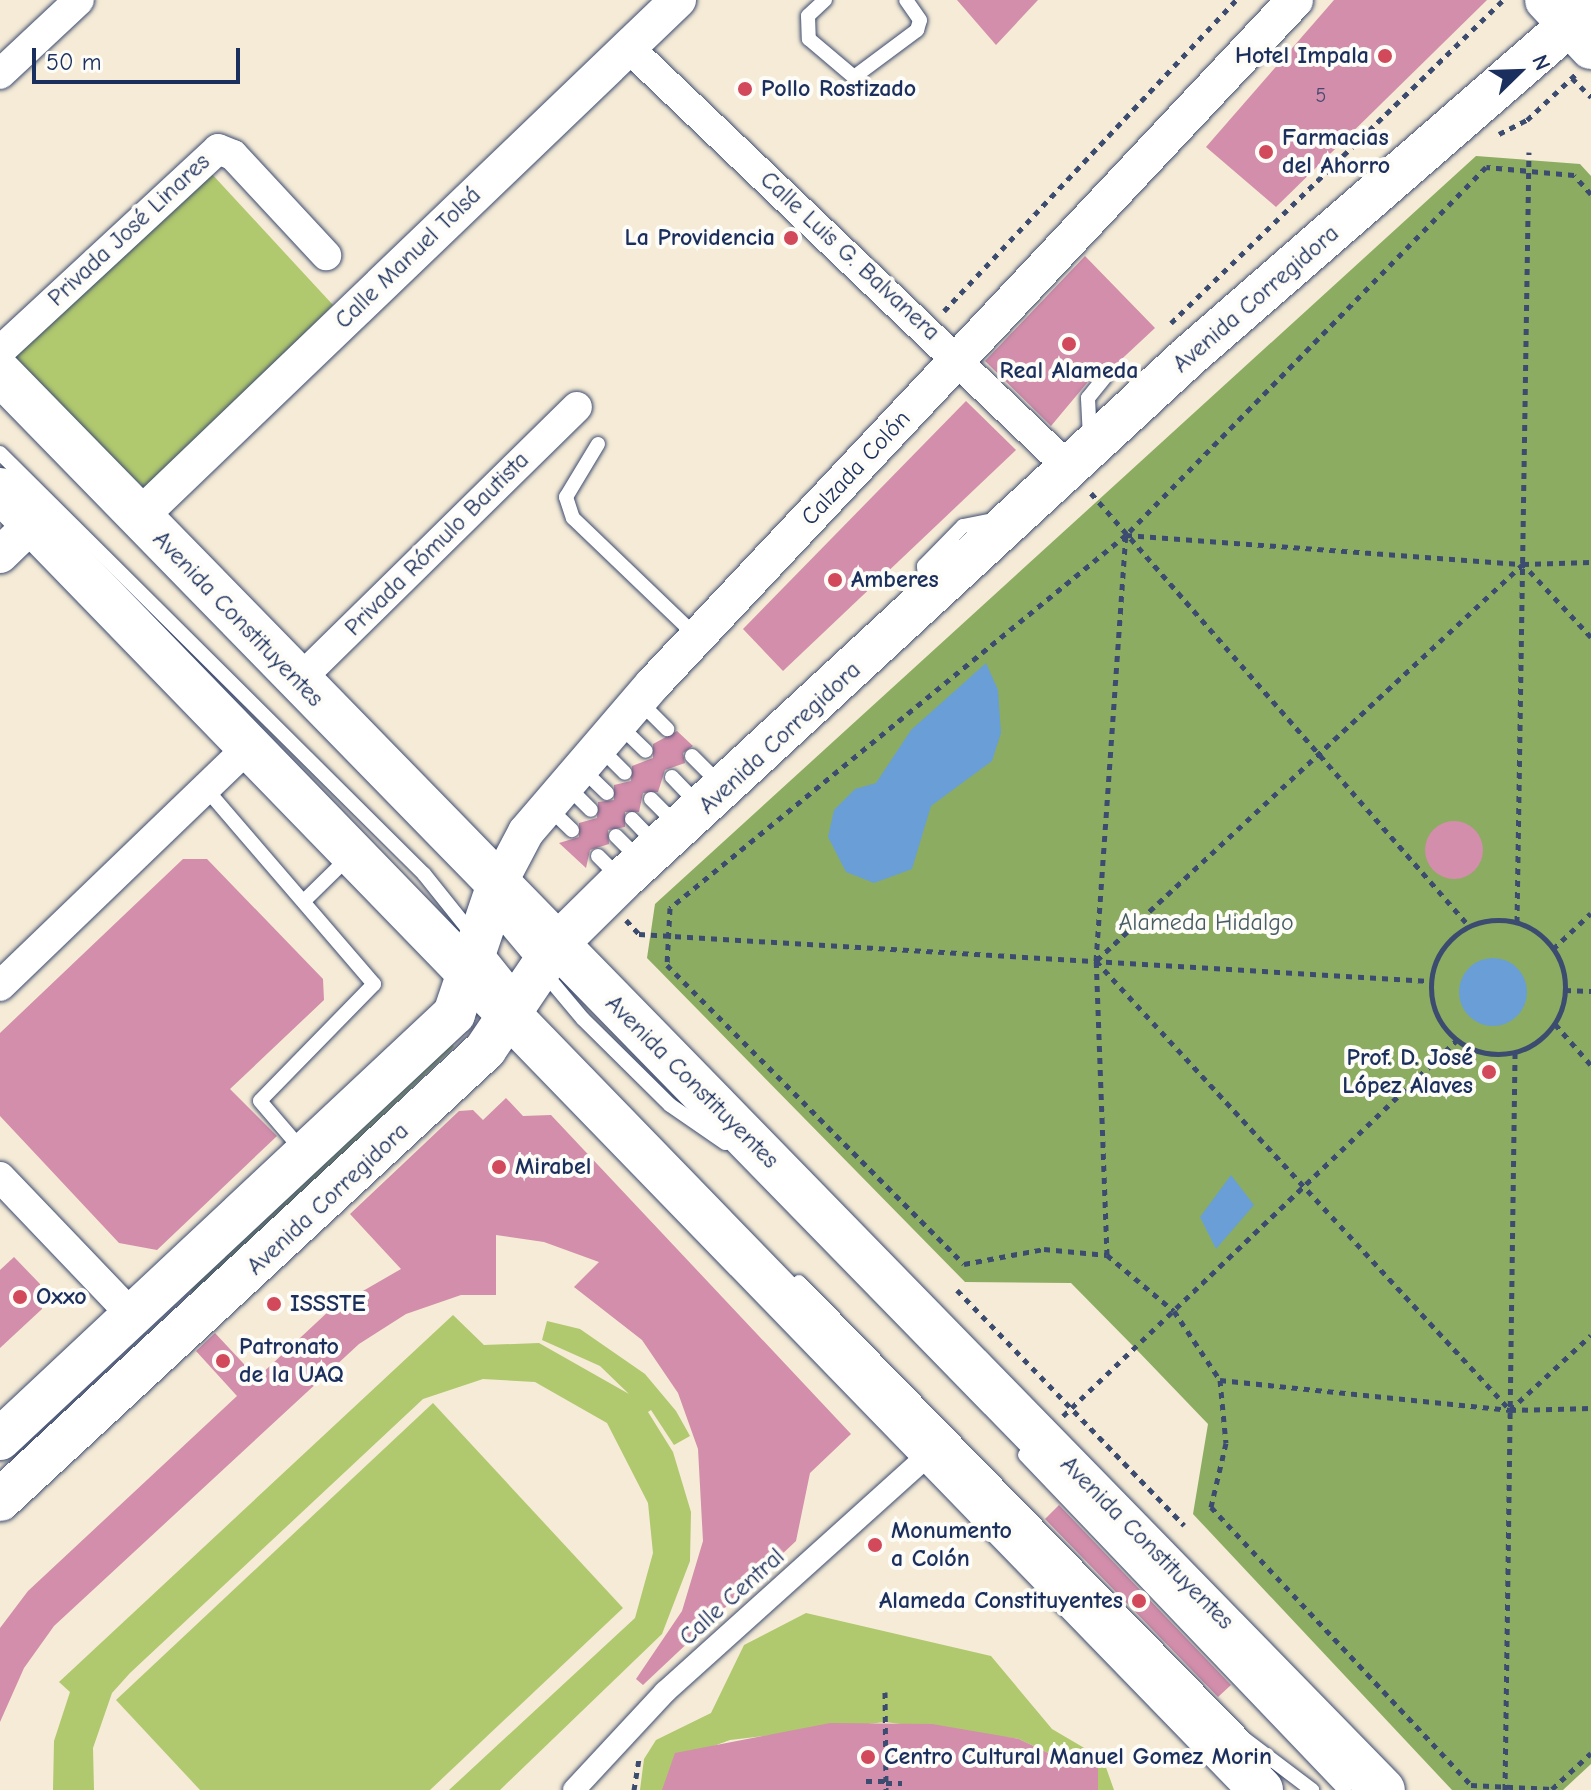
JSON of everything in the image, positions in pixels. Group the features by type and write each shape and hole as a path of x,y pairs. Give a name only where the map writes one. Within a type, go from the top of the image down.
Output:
{"main road":[{"name":"Avenida Corregidora","path":"0,1500 485,1050 653,837 927,601 1189,356 1575,37"},
{"name":"Avenida Constituyentes","path":"0,373 131,526 298,681 487,895 533,986 933,1451 1261,1790"},
{"name":"Avenida Constituyentes","path":"0,490 354,852 470,956 533,986 1383,1790"},
{"name":"Calzada Colón","path":"470,956 487,895"},
{"name":"Avenida Corregidora","path":"0,1439 454,1014 470,956"}],"street":[{"path":"0,74 79,0"},
{"name":"Calle Manuel Tolsá","path":"131,526 676,0"},
{"name":"Calzada Colón","path":"487,895 697,637 1295,0"},
{"name":"Calle Luis G. Balvanera","path":"628,47 959,359 1081,457"},
{"name":"Privada José Linares","path":"0,351 218,149 233,155 326,255"},
{"name":"Privada Rómulo Bautista","path":"298,681 577,407"},
{"path":"0,555 33,523"},
{"path":"0,986 207,790 250,745"},
{"path":"0,1177 131,1314"},
{"name":"Calle Central","path":"574,1790 665,1692 933,1451"}],"lane":[{"path":"825,0 808,16 809,39 854,77 917,30 920,20 906,0"},
{"path":"1081,457 1088,398 1105,377"},
{"path":"598,444 566,497 573,518 697,637"},
{"path":"0,453 424,874 470,956"},
{"path":"211,616 452,863"},
{"path":"589,771 667,729"},
{"path":"589,771 646,751"},
{"path":"653,837 692,756"},
{"path":"589,771 625,773"},
{"path":"589,771 607,793"},
{"path":"653,837 672,777"},
{"path":"207,790 305,900 374,984 260,1101 305,1153"},
{"path":"651,799 653,837"},
{"path":"305,900 354,852"},
{"path":"533,986 670,1105 749,1167"},
{"path":"784,1267 1246,1740 1312,1790"},
{"path":"1013,1442 1345,1790"}],"path":[{"path":"928,328 1236,0"},
{"path":"1189,356 1163,330 1503,0"},
{"path":"1575,37 1591,97"},
{"path":"1486,140 1527,120 1575,37"},
{"path":"1517,922 1529,152"},
{"path":"1591,194 1574,175 1486,167 1126,535 670,908 667,965 964,1264 1044,1249 1107,1255 1174,1311 1220,1380 1226,1443 1211,1507 1471,1785 1552,1789 1591,1753"},
{"path":"1081,457 1126,535 1469,926"},
{"path":"1126,535 1523,564 1591,562"},
{"path":"1107,1255 1096,961 1126,535"},
{"path":"1523,564 1591,637"},
{"path":"1096,961 1523,564"},
{"path":"1553,949 1591,913"},
{"path":"1517,922 1553,949 1565,990 1555,1024 1515,1053 1495,1055 1456,1041 1437,1014 1430,981 1442,948 1469,926 1517,922"},
{"path":"639,934 1430,981"},
{"path":"1096,961 1510,1410"},
{"path":"1565,990 1591,991"},
{"path":"1555,1024 1591,1065"},
{"path":"1071,1409 1456,1041"},
{"path":"1505,1786 1515,1053"},
{"path":"957,1290 1184,1525"},
{"path":"1510,1410 1591,1335"},
{"path":"1220,1380 1510,1410 1591,1408"},
{"path":"885,1692 886,1788"},
{"path":"866,1781 886,1781 886,1788"},
{"path":"886,1788 902,1783"}],"green space":[{"name":"Alameda Hidalgo","path":"1476,156 1580,164 1591,176 1591,1764 1563,1790 1452,1790 1193,1514 1208,1424 1135,1348 1071,1283 965,1282 647,958 655,904"},
{"path":"210,172 333,305 147,491 13,359"},
{"path":"447,1036 454,1047 195,1297 186,1282"},
{"path":"453,1315 484,1345 539,1343 629,1394 600,1366 542,1340 547,1321 580,1329 645,1374 676,1411 690,1436 674,1445 651,1410 648,1412 673,1452 691,1512 690,1561 662,1634 500,1790 449,1790 635,1618 653,1553 648,1503 607,1423 535,1382 483,1379 423,1399 130,1673 112,1693 93,1748 94,1790 53,1790 54,1741 70,1692 59,1682"},
{"path":"433,1403 623,1608 430,1790 200,1790 116,1700"},
{"path":"806,1613 991,1656 1052,1729 1103,1759 1114,1790 1098,1790 1097,1763 1067,1762 1019,1739 885,1722 730,1740 695,1753 663,1790 640,1790 644,1759 656,1740 711,1713 744,1645"}],"water":[{"path":"986,663 998,690 1001,733 992,761 931,806 912,869 874,883 846,872 828,837 834,810 855,789 876,783 911,730"},
{"path":"1486,958 1500,958 1512,963 1522,973 1527,992 1522,1011 1512,1021 1500,1026 1486,1026 1474,1021 1464,1011 1459,999 1459,985 1464,973 1474,963"},
{"path":"1231,1175 1254,1205 1216,1249 1200,1217"}],"building":[{"path":"957,0 1038,0 996,45"},
{"path":"1334,0 1487,0 1276,207 1206,147"},
{"name":"Real Alameda","path":"1085,256 1155,328 1111,369 1097,371 1051,426 985,361"},
{"name":"Amberes","path":"966,401 1016,450 783,671 743,629"},
{"path":"677,731 693,746 683,753 685,763 665,770 658,792 643,793 639,812 625,812 625,827 608,830 609,844 590,850 586,868 559,843 579,837 579,823 597,818 598,802 614,800 614,785 631,781 632,766 653,758 653,744"},
{"path":"1454,821 1475,829 1483,850 1475,871 1454,879 1433,871 1425,850 1433,829"},
{"path":"183,859 207,859 323,979 324,1000 230,1089 277,1136 157,1250 119,1243 0,1116 0,1033"},
{"path":"506,1098 523,1116 551,1115 851,1434 810,1473 796,1541 643,1685 636,1679 682,1611 703,1541 698,1449 678,1393 642,1340 574,1287 599,1262 544,1242 496,1235 496,1295 461,1295 406,1314 359,1344 54,1626 24,1668 0,1722 0,1628 28,1591 237,1396 196,1351 215,1333 257,1378 330,1310 401,1269 350,1214 459,1111 473,1110 483,1120"},
{"name":"Oxxo","path":"14,1257 40,1284 42,1309 0,1348 0,1270"},
{"name":"Alameda Constituyentes","path":"1059,1505 1231,1685 1218,1697 1045,1519"},
{"name":"Centro Cultural Manuel Gomez Morin","path":"830,1723 932,1724 1019,1739 1067,1762 1098,1762 1098,1790 662,1790 675,1753"}],"place":[{"name":"Hotel Impala","path":"1385,56"},
{"name":"Pollo Rostizado","path":"745,89"},
{"name":"Farmacias del Ahorro","path":"1266,152"},
{"name":"La Providencia","path":"791,238"},
{"name":"Real Alameda","path":"1069,344"},
{"name":"Amberes","path":"835,580"},
{"name":"Prof. D. José López Alaves","path":"1489,1072"},
{"name":"Mirabel","path":"499,1167"},
{"name":"Oxxo","path":"20,1297"},
{"name":"ISSSTE","path":"274,1304"},
{"name":"Patronato de la UAQ","path":"223,1361"},
{"name":"Monumento a Colón","path":"875,1545"},
{"name":"Alameda Constituyentes","path":"1139,1601"},
{"name":"Centro Cultural Manuel Gomez Morin","path":"868,1757"}]}
